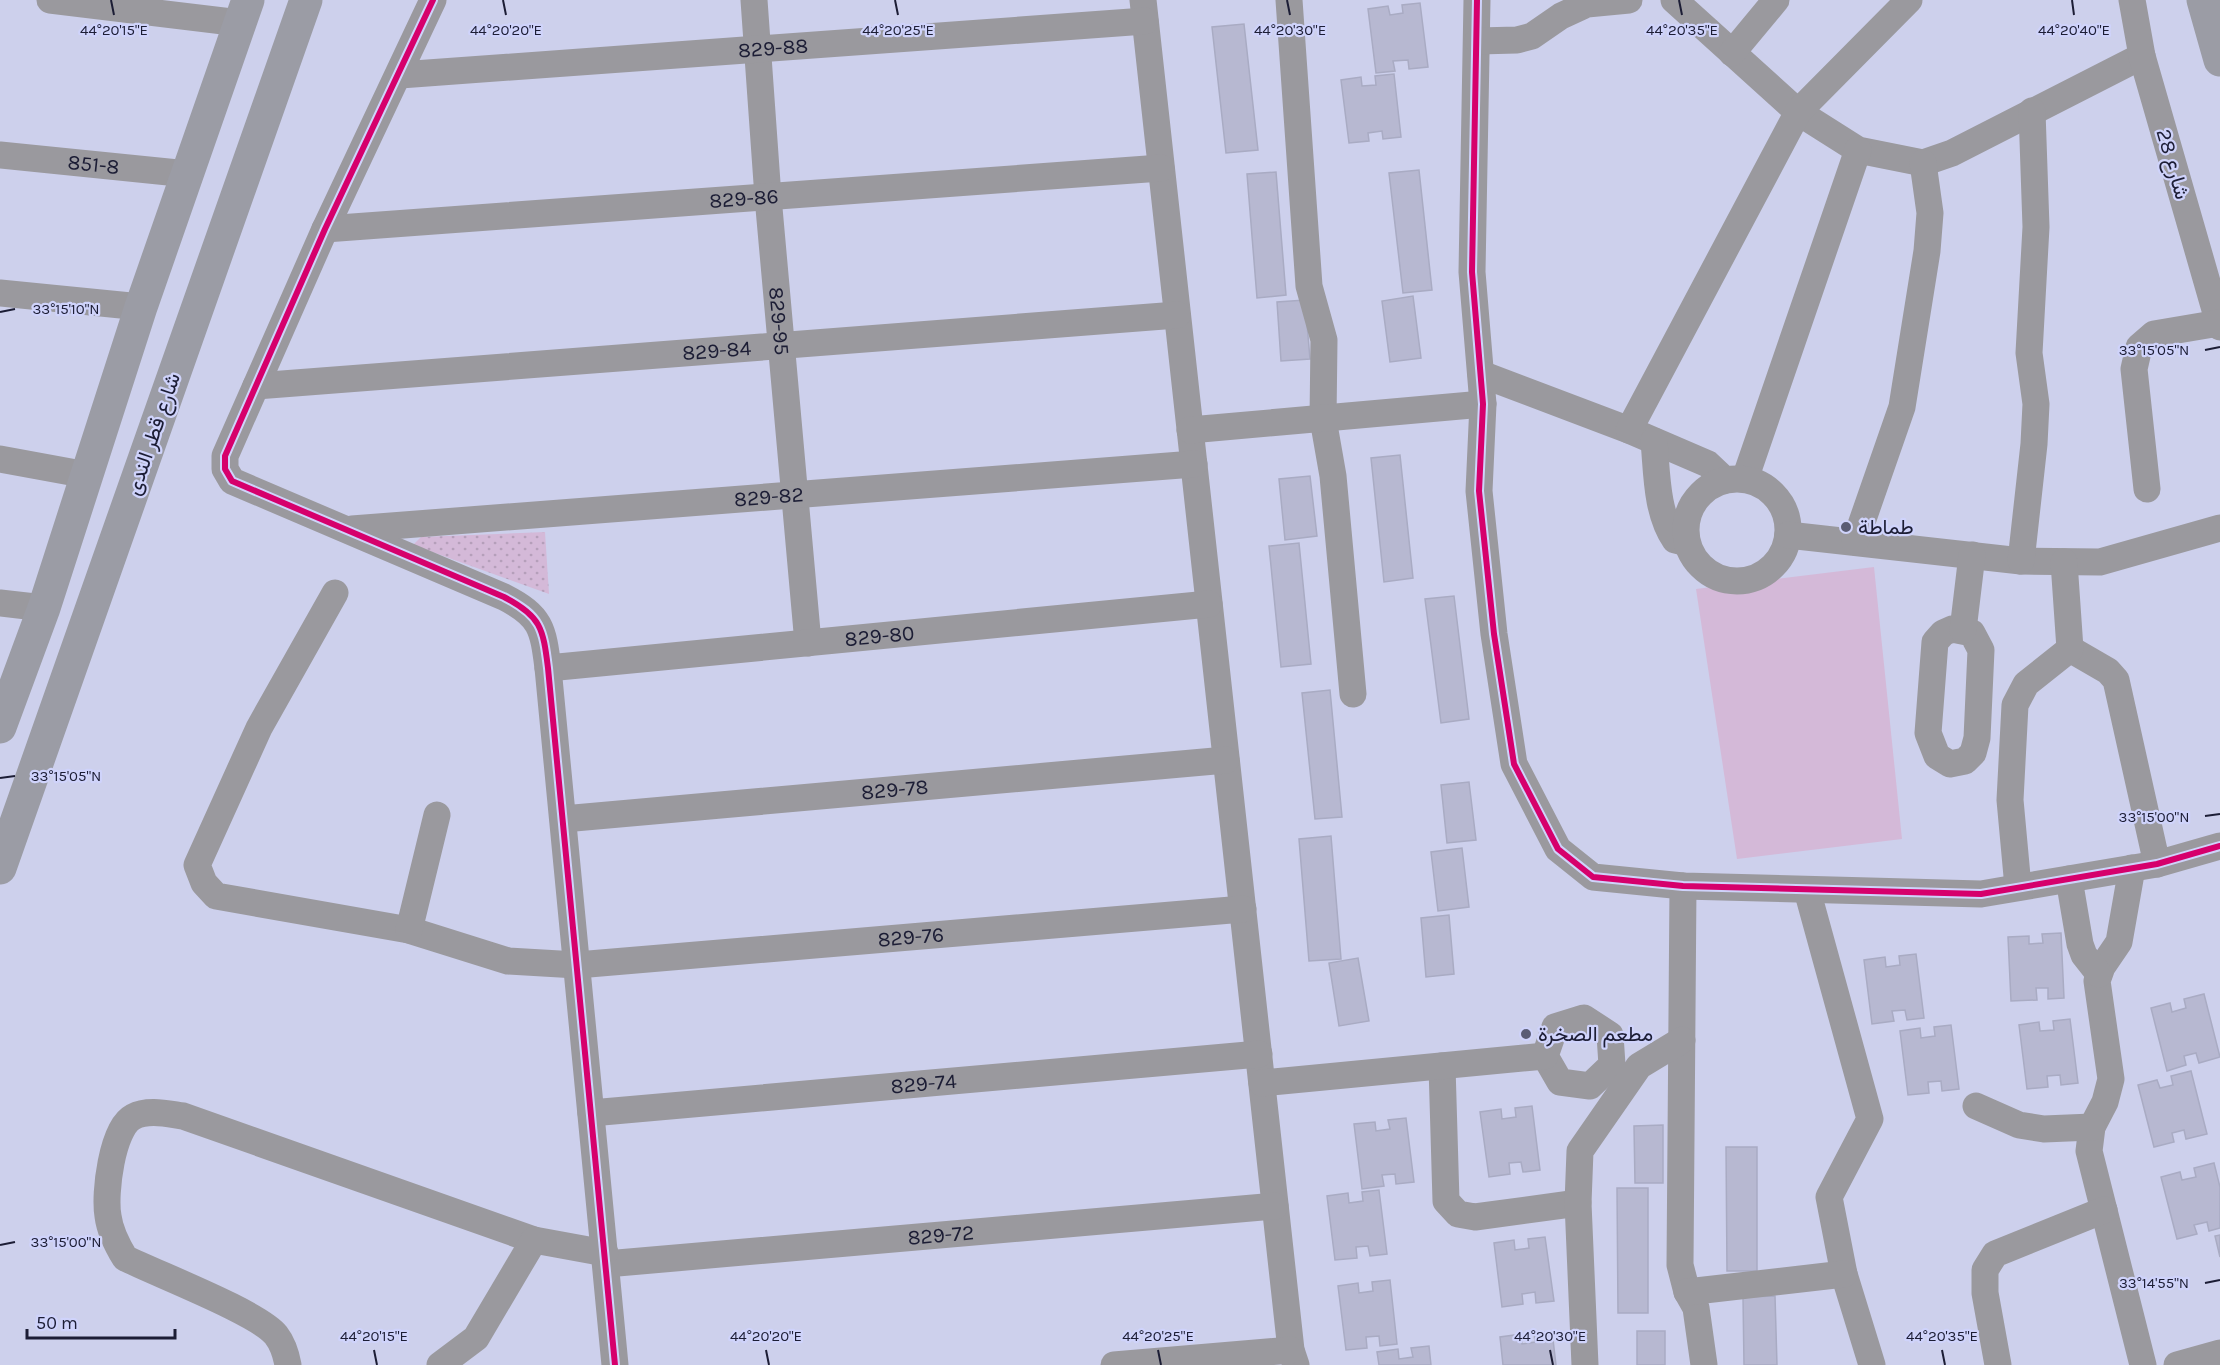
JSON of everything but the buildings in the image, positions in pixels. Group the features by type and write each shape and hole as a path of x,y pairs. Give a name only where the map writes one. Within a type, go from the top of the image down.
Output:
{"main road":[{"name":"شارع قطر الندى","path":"0,868 306,0"},
{"path":"2204,0 2220,60"},
{"path":"0,727 44,608 141,307 244,11"},
{"path":"118,377 121,386 136,399 146,403 166,398"},
{"path":"91,461 113,442 139,455 143,464"}],"street":[{"path":"50,0 244,11"},
{"path":"433,0 400,75 325,229 225,456 225,469 232,481 527,609 539,623 548,668 615,1365"},
{"name":"829-95","path":"754,0 768,197 808,643"},
{"path":"1289,0 1309,286 1324,340 1323,419 1333,476 1353,694"},
{"path":"1477,0 1478,40 1473,139 1473,272 1483,404 1479,491 1494,634 1514,764 1558,849 1593,877 1683,886 1981,894 2144,866 2220,846"},
{"path":"1478,40 1517,40 1532,36 1561,16 1587,4 1629,0"},
{"path":"1674,0 1798,112 1858,150 1923,163 1952,153 2142,56"},
{"path":"1732,53 1776,0"},
{"path":"1629,430 1798,112 1909,0"},
{"name":"شارع 28","path":"2132,0 2142,56 2219,325"},
{"path":"1114,1365 1293,1357 1144,11"},
{"name":"829-88","path":"400,75 758,49 1144,11"},
{"path":"2021,561 2034,444 2036,404 2029,353 2036,227 2032,111"},
{"path":"1735,480 1858,150"},
{"name":"851-8","path":"0,155 188,174"},
{"path":"1855,542 1902,407 1927,251 1930,213 1923,163"},
{"name":"829-86","path":"325,229 1161,168"},
{"path":"0,293 141,307"},
{"name":"829-84","path":"256,386 1177,315"},
{"path":"2147,489 2134,369 2139,347 2154,334 2219,325"},
{"path":"1481,374 1629,430 1708,464 1735,480 1763,486 1778,498 1787,516 1788,535 1782,554 1769,570 1751,579 1731,581 1712,574 1696,561 1687,543 1686,523 1693,503 1707,489 1735,480"},
{"path":"1190,430 1483,404"},
{"path":"1654,441 1659,495 1668,529 1675,540 1687,543"},
{"path":"0,459 91,461"},
{"name":"829-82","path":"346,530 1194,464"},
{"path":"1788,535 2021,561 2100,562 2220,528"},
{"path":"1964,630 1972,555"},
{"path":"2064,562 2070,649"},
{"name":"829-76","path":"334,593 260,728 197,865 204,883 216,896 409,930 508,961 577,965 1243,909"},
{"path":"0,603 44,608"},
{"name":"829-80","path":"548,668 1209,604"},
{"path":"2070,649 2108,671 2116,680 2144,866 2120,942 2099,974 2097,981 2111,1079 2105,1102 2092,1127 2089,1151 2143,1365"},
{"path":"2018,887 2010,800 2015,705 2026,684 2070,649"},
{"name":"829-78","path":"563,819 1226,760"},
{"path":"409,930 437,815"},
{"path":"2069,879 2079,944 2084,955 2099,974"},
{"path":"1683,886 1680,1265 1686,1292 1696,1308 1704,1365"},
{"path":"1807,890 1870,1119 1829,1197 1844,1274 1872,1365"},
{"path":"1585,1365 1578,1203 1580,1151 1639,1066 1682,1040"},
{"name":"829-74","path":"591,1113 1258,1054"},
{"path":"1262,1083 1545,1056"},
{"path":"1442,1066 1446,1201 1458,1214 1475,1217 1578,1203"},
{"path":"1976,1106 2019,1125 2044,1129 2092,1127"},
{"name":"829-72","path":"288,1365 286,1352 276,1334 256,1319 125,1258 120,1251 108,1217 106,1197 115,1147 123,1125 130,1118 139,1114 160,1113 183,1116 534,1240 605,1258 1275,1206"},
{"path":"1998,1365 1985,1293 1985,1270 1995,1254 2104,1210"},
{"path":"440,1365 476,1338 534,1240"},
{"path":"1686,1292 1844,1274"},
{"path":"2177,1365 2220,1353"}],"shaded area":[{"path":"545,532 549,594 413,545 421,537"},
{"path":"1874,567 1902,839 1737,859 1696,589"}],"cycle path":[{"path":"433,0 325,229 225,456 225,469 232,481 504,597 526,610 542,633 548,668 615,1365"},
{"path":"1477,0 1472,272 1483,404 1479,491 1494,634 1514,764 1558,849 1593,877 1683,886 1981,894 2157,864 2220,846"}],"place":[{"name":"طماطة","path":"1846,527"},
{"name":"مطعم الصخرة","path":"1526,1034"}]}
